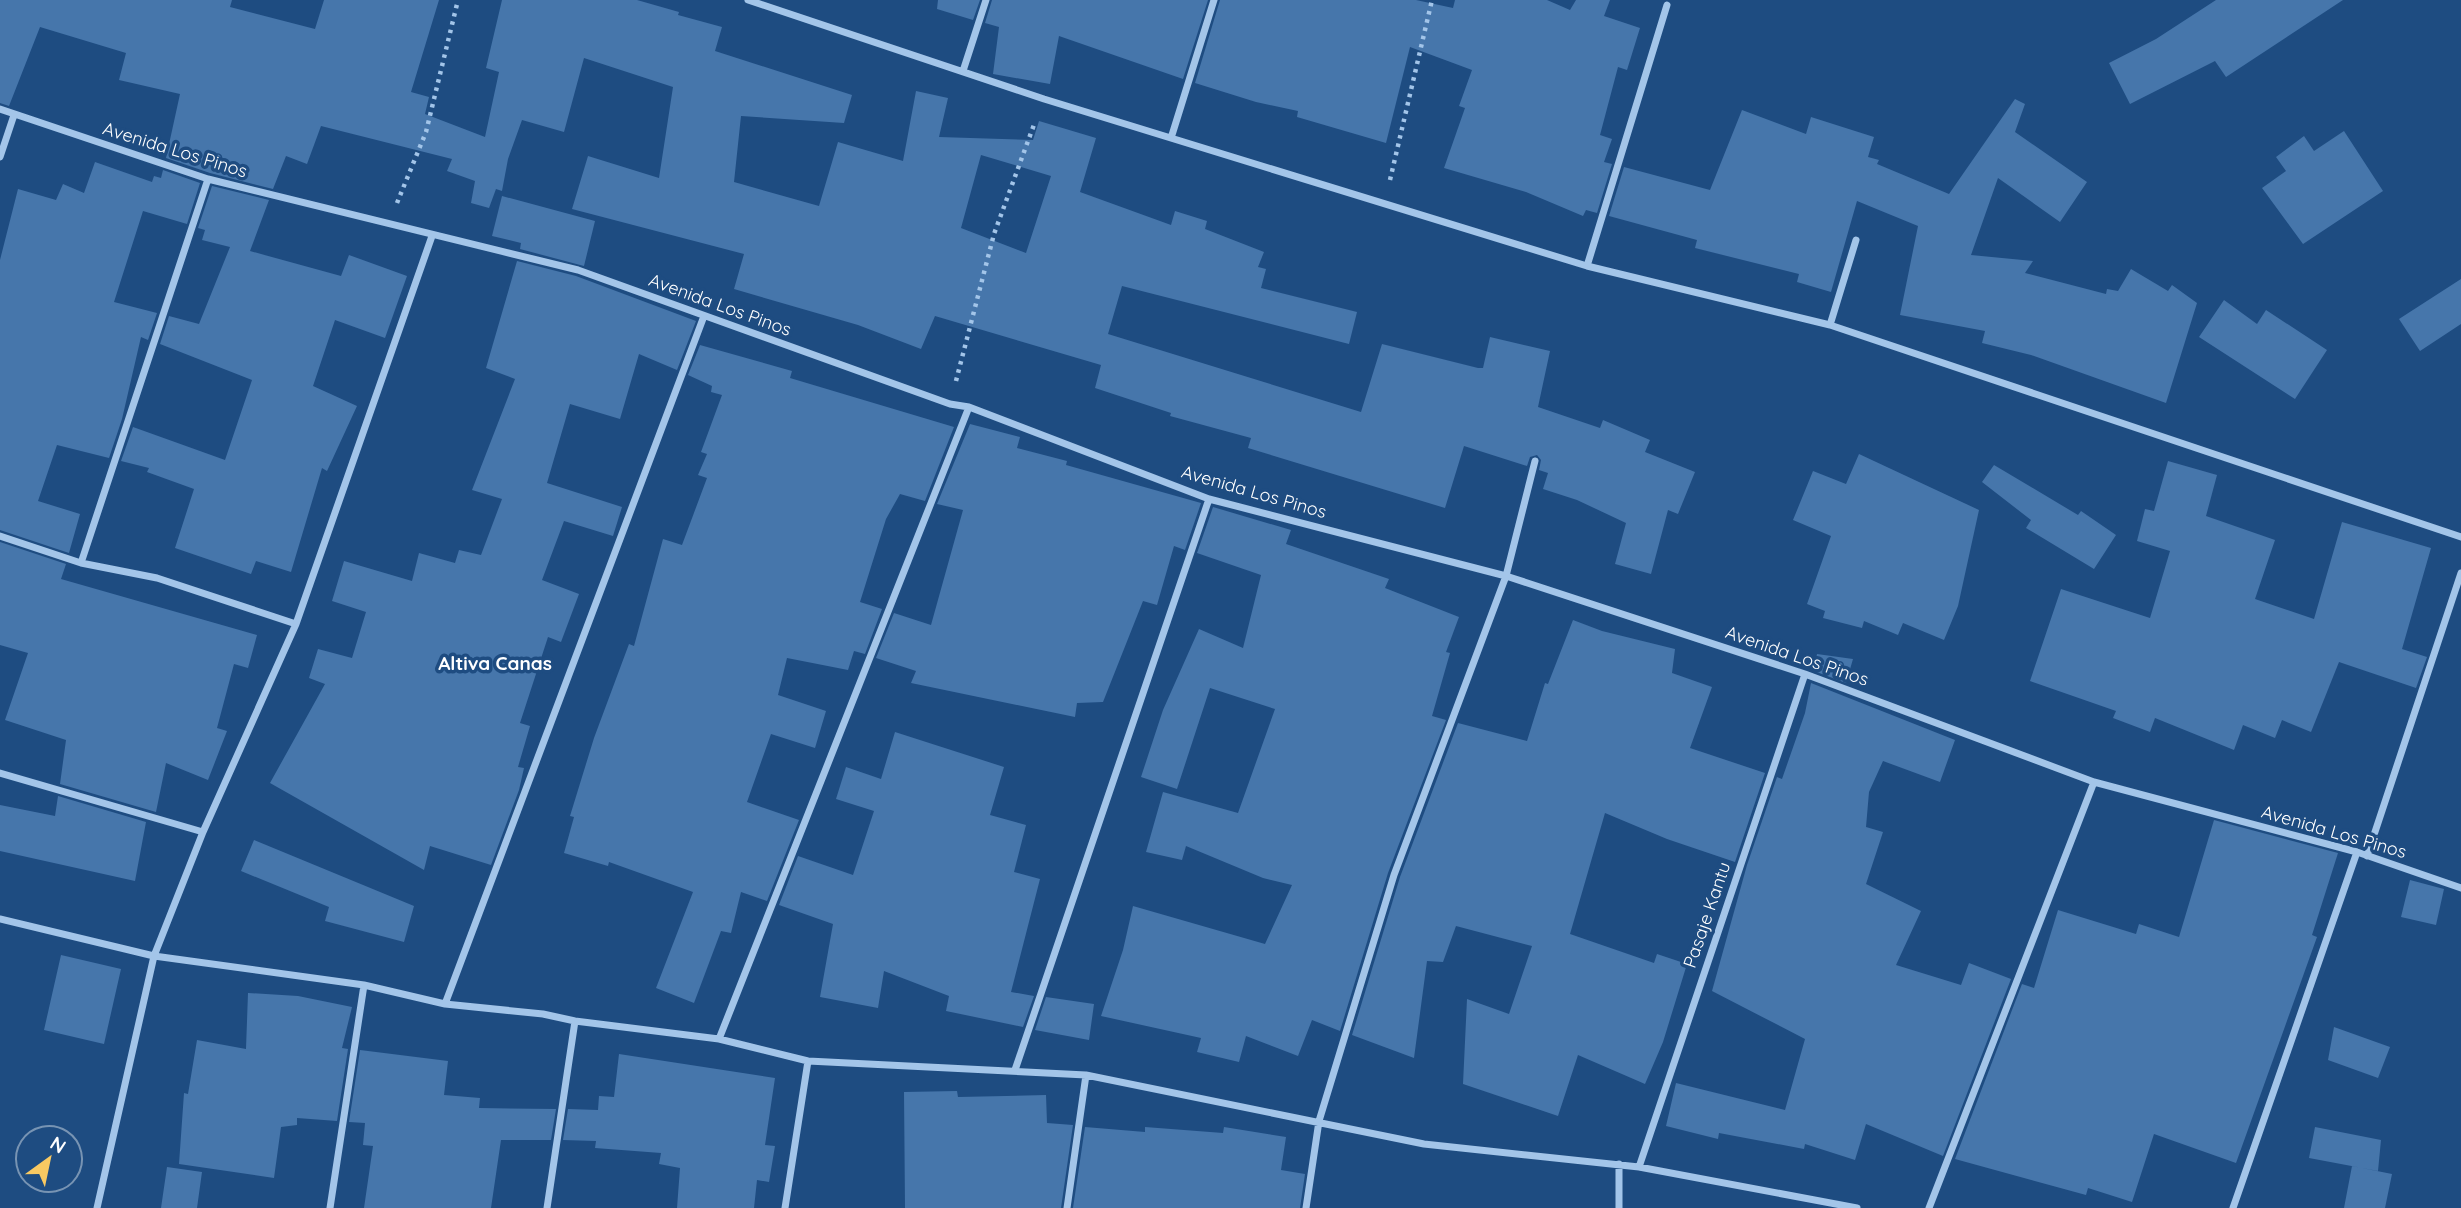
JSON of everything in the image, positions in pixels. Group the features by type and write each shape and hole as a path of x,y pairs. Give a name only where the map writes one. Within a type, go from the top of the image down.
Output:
{"street":[{"path":"748,0 1044,99 1172,135 1587,265 1830,325 2461,537"},
{"path":"963,71 986,0"},
{"path":"1172,135 1214,0"},
{"path":"1587,265 1667,5"},
{"name":"Avenida Los Pinos","path":"0,108 14,115 208,179 578,270 950,404 969,407 1209,499 1506,576 1805,674 2094,782 2357,852 2461,888"},
{"path":"0,157 14,115"},
{"path":"81,563 208,179"},
{"path":"97,1208 154,956 203,832 296,624 432,236"},
{"path":"1830,325 1856,240"},
{"path":"445,1004 704,316"},
{"path":"719,1040 969,407"},
{"path":"1306,1208 1319,1121 1394,876 1506,576 1535,461"},
{"path":"1015,1070 1209,499"},
{"path":"0,536 81,563 157,578 296,624"},
{"path":"2367,856 2461,573"},
{"name":"Pasaje Kantu","path":"1639,1167 1805,674"},
{"path":"0,773 203,832"},
{"path":"1929,1208 2094,782"},
{"path":"2233,1208 2357,852"},
{"path":"0,919 154,956 364,985 445,1004 543,1014 575,1021 719,1040 808,1061 1086,1075 1424,1144 1619,1164 1857,1208"},
{"path":"330,1208 364,985"},
{"path":"547,1208 575,1021"},
{"path":"785,1208 808,1061"},
{"path":"1067,1208 1086,1075"},
{"path":"1619,1164 1619,1208"}],"path":[{"path":"387,225 426,132 458,0"},
{"path":"1385,202 1432,0"},
{"path":"950,404 994,234 1044,99"}],"building":[{"path":"0,0 232,0 230,7 315,29 324,0 439,0 411,92 429,97 425,114 485,137 499,72 486,68 502,0 637,0 722,27 715,51 852,95 844,123 741,116 734,182 819,206 838,142 903,161 916,91 948,98 939,137 1033,140 1039,121 1096,138 1080,192 1171,225 1175,211 1207,221 1205,229 1264,252 1258,267 1266,269 1261,288 1357,312 1349,344 1122,286 1108,334 1361,412 1382,344 1478,368 1483,368 1490,337 1550,351 1538,407 1600,428 1603,420 1650,440 1645,452 1695,472 1678,514 1668,510 1651,574 1615,564 1626,523 1577,500 1543,489 1548,473 1539,470 1541,460 1537,455 1530,457 1527,466 1464,446 1445,508 1248,448 1251,438 1170,416 1171,413 1095,388 1101,365 935,316 921,349 858,325 734,289 744,254 572,209 588,156 659,178 673,87 584,58 564,132 522,120 508,159 502,191 496,189 489,208 471,203 475,181 447,171 452,159 321,126 307,164 286,156 273,189 210,173 166,158 180,94 119,80 126,53 40,27 9,106 0,103","holes":["981,155 1051,176 1026,253 961,228"]},
{"path":"938,0 980,0 973,20 937,9"},
{"path":"992,0 1208,0 1183,79 1059,36 1050,84 993,74 999,27 985,23"},
{"path":"1220,0 1416,0 1453,8 1455,0 1547,0 1570,10 1576,0 1610,0 1604,16 1640,28 1627,70 1618,67 1600,135 1612,139 1604,162 1612,164 1597,213 1586,210 1583,216 1526,192 1444,168 1465,108 1459,106 1472,70 1410,47 1386,143 1297,117 1298,111 1256,102 1195,83"},
{"path":"2216,0 2343,0 2226,77 2215,61 2130,104 2109,63 2156,39"},
{"path":"2015,99 2025,104 2015,132 2087,182 2060,222 1998,178 1971,255 2033,261 2025,273 2106,294 2107,289 2118,291 2131,269 2168,291 2172,285 2197,303 2166,403 2031,355 1982,343 1985,331 1900,315 1918,226 1857,201 1831,292 1797,282 1799,274 1695,248 1697,240 1609,216 1624,167 1710,190 1742,110 1806,134 1811,117 1874,137 1868,157 1879,160 1877,164 1949,194"},
{"path":"2344,131 2383,191 2303,244 2262,188 2286,171 2276,157 2304,136 2314,151"},
{"path":"95,162 152,182 154,176 161,178 163,170 200,183 187,224 143,211 114,302 157,313 148,340 141,337 122,419 109,458 57,445 38,501 80,514 69,553 0,530 0,260 18,189 56,200 63,184 84,193"},
{"path":"212,186 269,200 250,251 341,276 349,255 407,276 385,338 335,320 313,386 357,406 327,471 322,468 291,572 256,561 251,574 175,548 194,489 147,472 149,468 121,461 133,427 225,460 252,380 160,344 169,316 199,324 230,247 202,240 205,230 198,228"},
{"path":"502,196 595,221 584,266 520,249 521,243 492,236"},
{"path":"517,261 576,276 696,321 677,370 639,354 620,419 570,404 547,483 622,507 613,536 564,521 542,580 579,594 561,642 548,637 520,723 530,726 518,767 524,768 519,790 491,865 430,846 424,870 270,783 325,684 309,678 318,649 352,658 366,612 332,601 344,561 412,581 419,553 455,563 459,550 481,555 502,499 472,490 515,379 486,368"},
{"path":"2461,279 2461,324 2420,351 2399,319"},
{"path":"2224,300 2257,324 2266,310 2327,350 2295,399 2199,337"},
{"path":"700,345 792,371 790,378 954,427 925,501 900,494 886,519 860,602 882,609 865,654 854,651 848,670 787,658 778,695 826,711 815,748 771,734 747,802 799,820 767,901 741,892 731,933 721,931 694,1003 656,988 693,892 609,862 608,866 564,853 574,817 570,816 594,738 629,644 634,646 663,539 682,545 707,478 698,475 707,454 701,452 722,395 711,392 712,386 688,375"},
{"path":"970,424 1020,437 1017,448 1067,461 1066,465 1201,503 1185,550 1174,546 1157,605 1143,601 1103,702 1077,703 1075,717 911,683 916,671 876,658 894,613 931,625 963,510 937,504"},
{"path":"1859,454 1979,510 1958,606 1944,640 1903,623 1898,635 1864,621 1862,628 1823,618 1825,611 1807,604 1831,536 1793,520 1813,471 1846,484"},
{"path":"2168,461 2217,475 2206,516 2275,540 2255,599 2314,619 2342,522 2431,548 2402,649 2427,657 2416,688 2339,662 2311,732 2282,720 2275,738 2243,725 2234,750 2155,718 2150,732 2113,718 2116,711 2030,681 2061,589 2150,618 2170,551 2137,541 2145,509 2154,511"},
{"path":"1994,465 2078,515 2081,511 2116,535 2094,569 2026,528 2031,520 1982,482"},
{"path":"1213,507 1291,530 1286,544 1389,579 1385,588 1459,617 1446,652 1450,653 1432,716 1446,720 1388,873 1340,1031 1312,1020 1298,1056 1246,1036 1239,1062 1197,1052 1201,1038 1101,1016 1123,950 1133,906 1265,944 1292,885 1263,878 1186,846 1182,860 1146,852 1163,792 1238,813 1275,709 1210,688 1177,789 1141,777 1163,710 1199,629 1243,648 1261,575 1197,553"},
{"path":"0,542 66,564 61,579 257,635 248,668 234,664 217,728 227,731 208,780 166,763 156,812 60,784 66,740 5,720 28,653 0,645"},
{"path":"1573,620 1602,631 1675,649 1672,673 1712,687 1690,748 1765,773 1735,862 1667,839 1605,813 1570,934 1654,963 1657,954 1687,964 1663,1042 1645,1084 1578,1055 1558,1116 1463,1084 1467,999 1509,1014 1532,946 1456,926 1443,962 1427,961 1414,1058 1352,1035 1400,877 1458,723 1527,741 1545,683 1548,684"},
{"path":"1817,654 1853,659 1846,683 1814,671"},
{"path":"1811,683 1955,740 1940,782 1883,761 1869,792 1866,827 1883,832 1866,884 1921,911 1896,965 1961,985 1969,963 2011,979 1943,1156 1866,1124 1855,1160 1805,1144 1804,1149 1719,1133 1718,1139 1666,1126 1676,1083 1785,1110 1805,1039 1712,991 1747,865 1777,777 1782,779 1805,713"},
{"path":"895,732 1004,767 990,815 1026,825 1014,872 1040,879 1011,992 1034,996 1023,1027 946,1011 949,996 884,971 878,1008 820,997 833,924 779,905 798,856 853,875 874,811 836,799 846,767 881,779"},
{"path":"58,796 146,822 135,881 0,851 0,805 55,816"},
{"path":"2214,820 2338,853 2312,935 2317,937 2236,1163 2154,1134 2132,1202 2088,1188 2086,1195 1955,1159 2022,984 2034,988 2058,910 2136,934 2139,924 2179,937"},
{"path":"254,840 414,906 404,942 325,921 329,907 241,871"},
{"path":"2410,880 2444,889 2436,925 2401,917"},
{"path":"61,955 121,969 104,1044 44,1030"},
{"path":"248,993 298,996 352,1007 342,1048 348,1049 337,1121 297,1118 297,1125 281,1127 274,1178 179,1164 184,1093 188,1094 197,1040 246,1049"},
{"path":"1046,997 1094,1004 1089,1040 1035,1030"},
{"path":"2334,1027 2390,1047 2378,1078 2328,1060"},
{"path":"360,1050 448,1061 444,1095 480,1098 479,1108 556,1109 551,1140 501,1140 491,1208 364,1208 373,1146 363,1145 365,1123 349,1122"},
{"path":"619,1054 775,1078 765,1145 775,1146 769,1182 757,1180 754,1208 677,1208 680,1168 659,1164 661,1153 595,1148 596,1141 563,1140 568,1109 598,1110 599,1096 614,1097"},
{"path":"957,1091 958,1097 1046,1095 1047,1123 1073,1125 1061,1208 905,1208 904,1092"},
{"path":"1085,1127 1145,1132 1145,1127 1223,1133 1224,1127 1286,1137 1281,1170 1305,1174 1300,1208 1073,1208"},
{"path":"2315,1127 2381,1140 2378,1171 2309,1158"},
{"path":"2352,1166 2392,1174 2385,1208 2344,1208"},
{"path":"167,1167 202,1172 197,1208 161,1208"}],"district":[{"name":"Altiva Canas","path":"495,663"}]}
